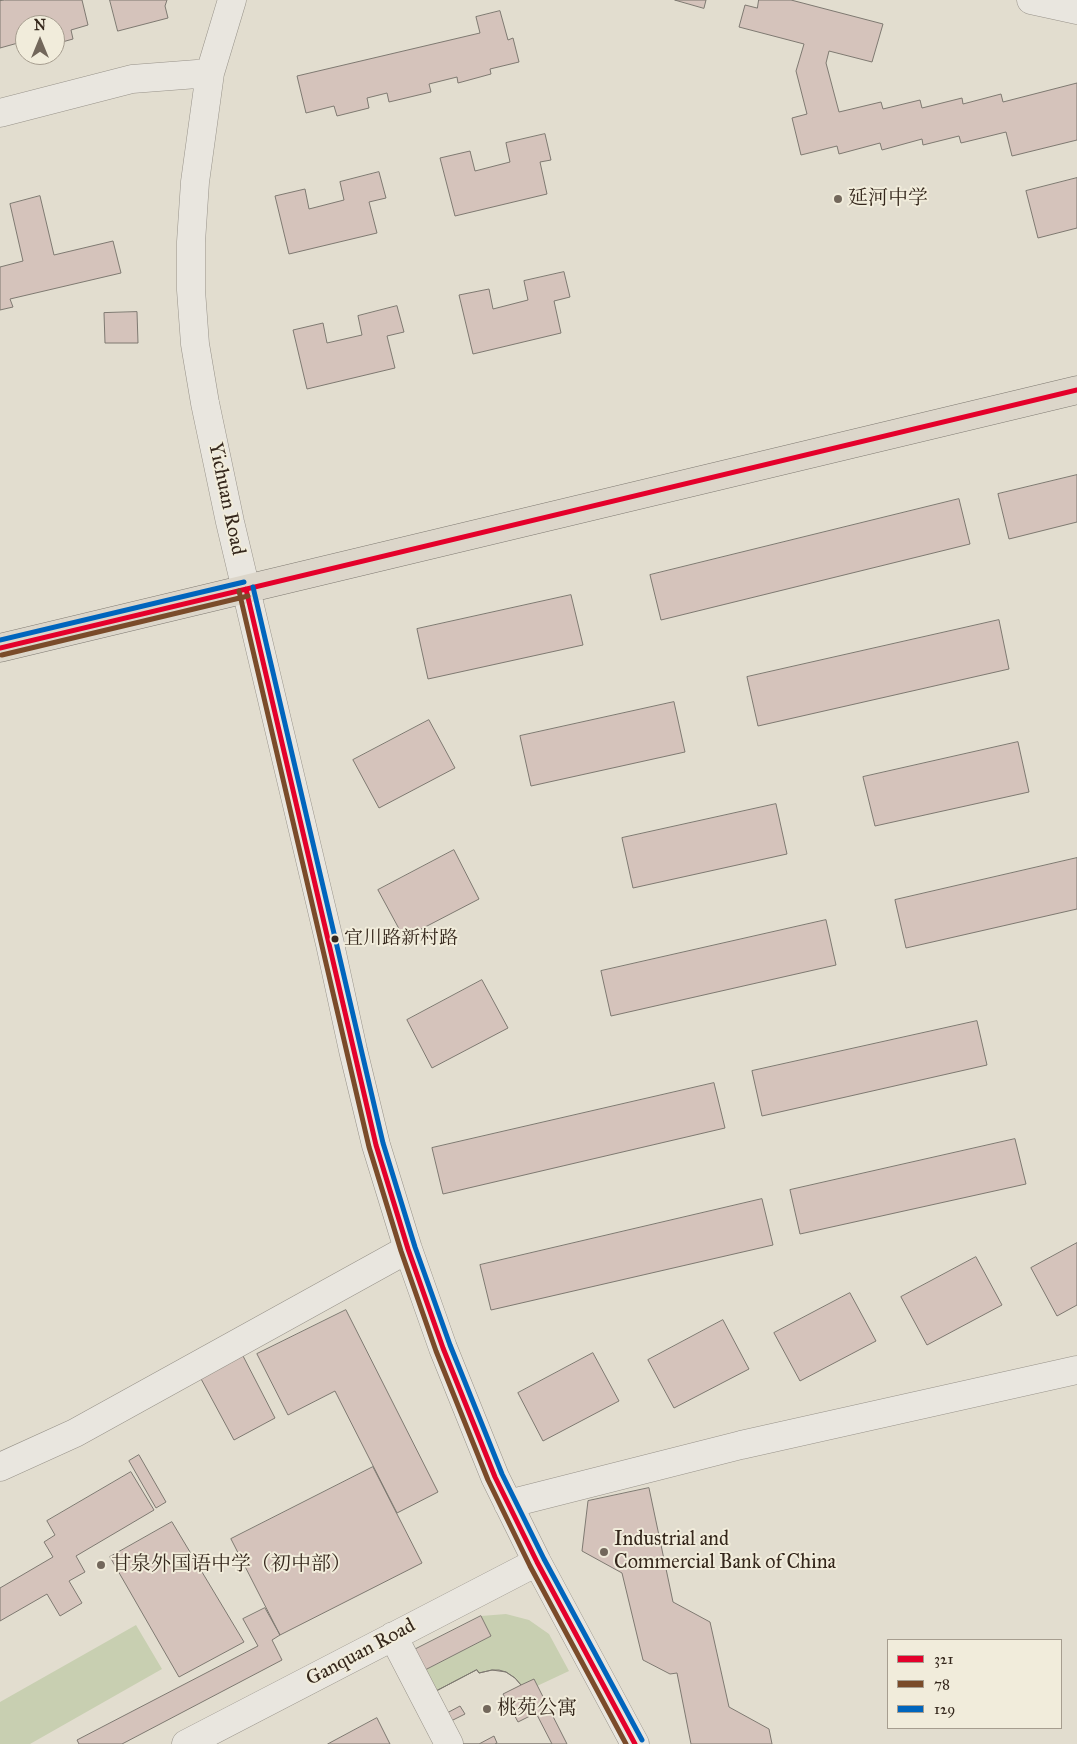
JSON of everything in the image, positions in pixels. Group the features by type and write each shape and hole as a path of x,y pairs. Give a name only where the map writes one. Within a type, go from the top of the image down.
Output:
{"main road":[{"path":"0,648 1077,390"}],"street":[{"name":"Yichuan Road","path":"232,0 210,73 195,182 191,242 191,290 195,344 205,403 246,589 330,944 355,1059 376,1144 408,1250 443,1348 508,1504 635,1744"},
{"path":"1031,0 1077,10"},
{"path":"0,113 132,79 210,73"},
{"path":"0,1467 75,1433 408,1250"},
{"path":"508,1504 750,1443 1077,1370"},
{"name":"Ganquan Road","path":"186,1744 537,1562"},
{"path":"393,1636 449,1744"}],"green space":[{"path":"506,1614 529,1620 549,1634 569,1671 537,1686 521,1685 508,1673 502,1671 491,1670 479,1673 477,1670 435,1692 425,1670 491,1636 481,1616"},
{"path":"136,1625 162,1669 30,1744 0,1744 0,1702"}],"building":[{"path":"82,0 88,25 71,30 73,39 65,41 65,15 15,15 15,44 0,48 0,1"},
{"path":"110,0 167,0 165,6 168,18 118,31"},
{"path":"675,0 706,0 704,8"},
{"path":"759,0 791,0 883,24 872,62 829,51 826,63 839,112 881,102 883,109 920,100 922,108 962,98 963,104 1001,94 1003,102 1077,83 1077,140 1012,156 1006,132 961,143 959,136 923,145 922,139 882,150 880,143 839,154 837,146 801,155 792,118 807,114 796,71 804,44 739,27 745,5 757,8"},
{"path":"500,11 508,40 513,38 519,62 490,69 491,74 458,83 457,77 429,84 431,92 389,102 387,93 367,98 369,108 337,116 334,106 306,113 297,76 480,33 476,17"},
{"path":"545,134 551,160 540,162 547,194 455,216 440,158 470,151 475,171 510,162 506,143"},
{"path":"379,172 386,198 369,202 377,233 289,254 275,196 305,189 309,209 344,200 340,182"},
{"path":"1077,178 1077,228 1038,238 1026,191"},
{"path":"40,196 54,255 113,241 121,273 10,299 13,307 0,310 0,267 23,261 10,204"},
{"path":"564,272 570,297 554,301 561,333 473,354 459,295 489,289 493,309 528,300 524,281"},
{"path":"397,306 404,332 387,336 395,368 307,389 293,330 323,323 327,343 362,335 358,316"},
{"path":"137,312 138,343 105,343 104,313"},
{"path":"1077,475 1077,522 1009,539 998,494"},
{"path":"959,499 970,544 661,620 650,575"},
{"path":"571,595 583,645 428,679 417,629"},
{"path":"999,620 1009,669 758,726 747,677"},
{"path":"674,702 685,752 531,786 520,736"},
{"path":"429,720 455,768 379,808 353,760"},
{"path":"1018,742 1029,792 875,826 863,777"},
{"path":"776,804 787,854 633,888 622,838"},
{"path":"454,850 479,899 404,938 378,890"},
{"path":"1077,858 1077,909 906,948 895,900"},
{"path":"826,920 836,965 611,1016 601,971"},
{"path":"482,980 508,1028 432,1068 407,1020"},
{"path":"977,1021 987,1065 762,1116 752,1071"},
{"path":"714,1083 725,1128 443,1194 432,1148"},
{"path":"1015,1139 1026,1184 800,1234 790,1190"},
{"path":"762,1199 773,1245 491,1310 480,1265"},
{"path":"1077,1243 1077,1305 1057,1316 1031,1268"},
{"path":"976,1257 1002,1305 927,1345 901,1297"},
{"path":"850,1293 876,1341 800,1381 774,1333"},
{"path":"346,1310 438,1492 397,1513 335,1391 288,1415 257,1354"},
{"path":"723,1320 749,1369 674,1408 648,1360"},
{"path":"593,1353 619,1401 543,1441 518,1393"},
{"path":"242,1354 275,1418 234,1440 200,1377"},
{"path":"139,1455 166,1502 156,1508 129,1461"},
{"path":"373,1467 422,1563 280,1635 231,1539"},
{"path":"131,1472 154,1510 76,1556 85,1572 69,1581 82,1603 60,1616 47,1594 0,1621 0,1588 53,1557 44,1542 55,1535 47,1521"},
{"path":"649,1488 673,1602 710,1622 729,1707 769,1729 772,1744 691,1744 677,1673 670,1674 643,1660 622,1573 582,1551 588,1501"},
{"path":"172,1522 244,1642 179,1677 110,1557"},
{"path":"265,1608 280,1635 272,1640 282,1660 122,1744 79,1744 77,1740 258,1646 243,1619"},
{"path":"481,1616 491,1636 425,1670 414,1650"},
{"name":"桃苑公寓","path":"477,1670 479,1673 492,1670 506,1672 521,1685 534,1679 567,1744 463,1744 435,1692"},
{"name":"桃苑公寓","path":"477,1670 479,1673 499,1670 515,1678 521,1685 503,1694 518,1722 536,1713 552,1744 495,1744 497,1743 494,1736 479,1744 463,1744 451,1721 465,1714 460,1706 447,1713 435,1692"},
{"path":"377,1718 390,1744 328,1744"}],"transit line":[{"name":"321","path":"0,648 1077,390"},
{"name":"129","path":"0,640 244,582"},
{"name":"129","path":"253,587 383,1143 415,1247 450,1345 502,1474 544,1559 642,1740"},
{"name":"321","path":"246,589 376,1145 408,1249 443,1348 495,1477 537,1562 635,1744"},
{"name":"78","path":"239,591 369,1147 401,1251 436,1351 488,1480 530,1566 626,1744"},
{"name":"78","path":"2,655 248,596"}],"place":[{"name":"延河中学","path":"838,199"},
{"name":"宜川路新村路","path":"335,939"},
{"name":"Industrial and Commercial Bank of China","path":"604,1552"},
{"name":"甘泉外国语中学（初中部）","path":"101,1565"},
{"name":"桃苑公寓","path":"487,1709"}]}
